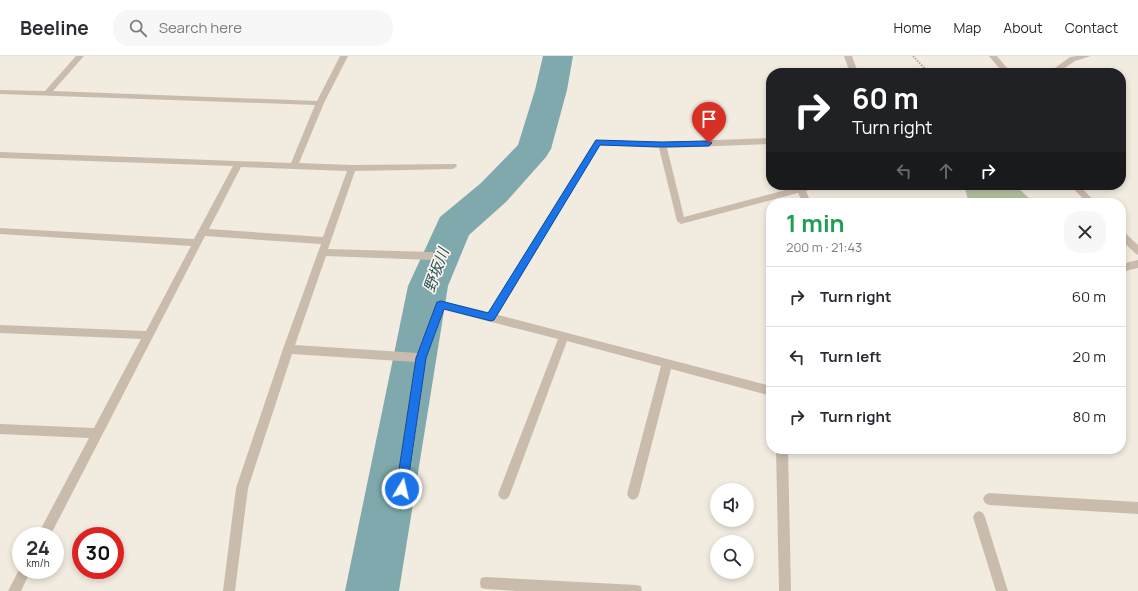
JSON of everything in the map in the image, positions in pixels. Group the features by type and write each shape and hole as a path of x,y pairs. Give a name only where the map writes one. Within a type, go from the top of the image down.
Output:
{"street":[{"path":"47,94 80,56"},
{"path":"294,165 320,103 344,56"},
{"path":"848,56 852,68"},
{"path":"993,56 1003,68"},
{"path":"1060,68 1073,59 1087,56"},
{"path":"0,92 320,103"},
{"path":"491,317 598,142 662,144 766,141"},
{"path":"662,144 681,221 766,198"},
{"path":"0,155 352,168 453,166"},
{"path":"48,527 239,163"},
{"path":"229,591 242,488 288,350 352,168"},
{"path":"767,198 797,190"},
{"path":"1079,190 1087,198"},
{"path":"0,231 197,243"},
{"path":"203,232 327,241"},
{"path":"1126,239 1138,251"},
{"path":"323,252 432,256"},
{"path":"1126,267 1138,264"},
{"path":"402,489 421,358 441,305 766,390"},
{"path":"0,329 148,335"},
{"path":"504,494 564,336"},
{"path":"288,350 421,358"},
{"path":"633,494 667,363"},
{"path":"0,429 97,433"},
{"path":"782,454 785,591"},
{"path":"989,499 1138,508"},
{"path":"979,517 1002,591"},
{"path":"14,591 20,579"},
{"path":"486,583 636,591"}],"path":[{"path":"913,56 924,68"}],"green space":[{"path":"965,190 1020,190 1029,198 968,198"}],"waterway":[{"name":"野坂川","path":"372,591 428,286 453,227 494,192 534,149 551,90 558,56"}],"route":[{"path":"402,489 421,358 441,305 491,317 598,142 662,144 709,143"}]}
